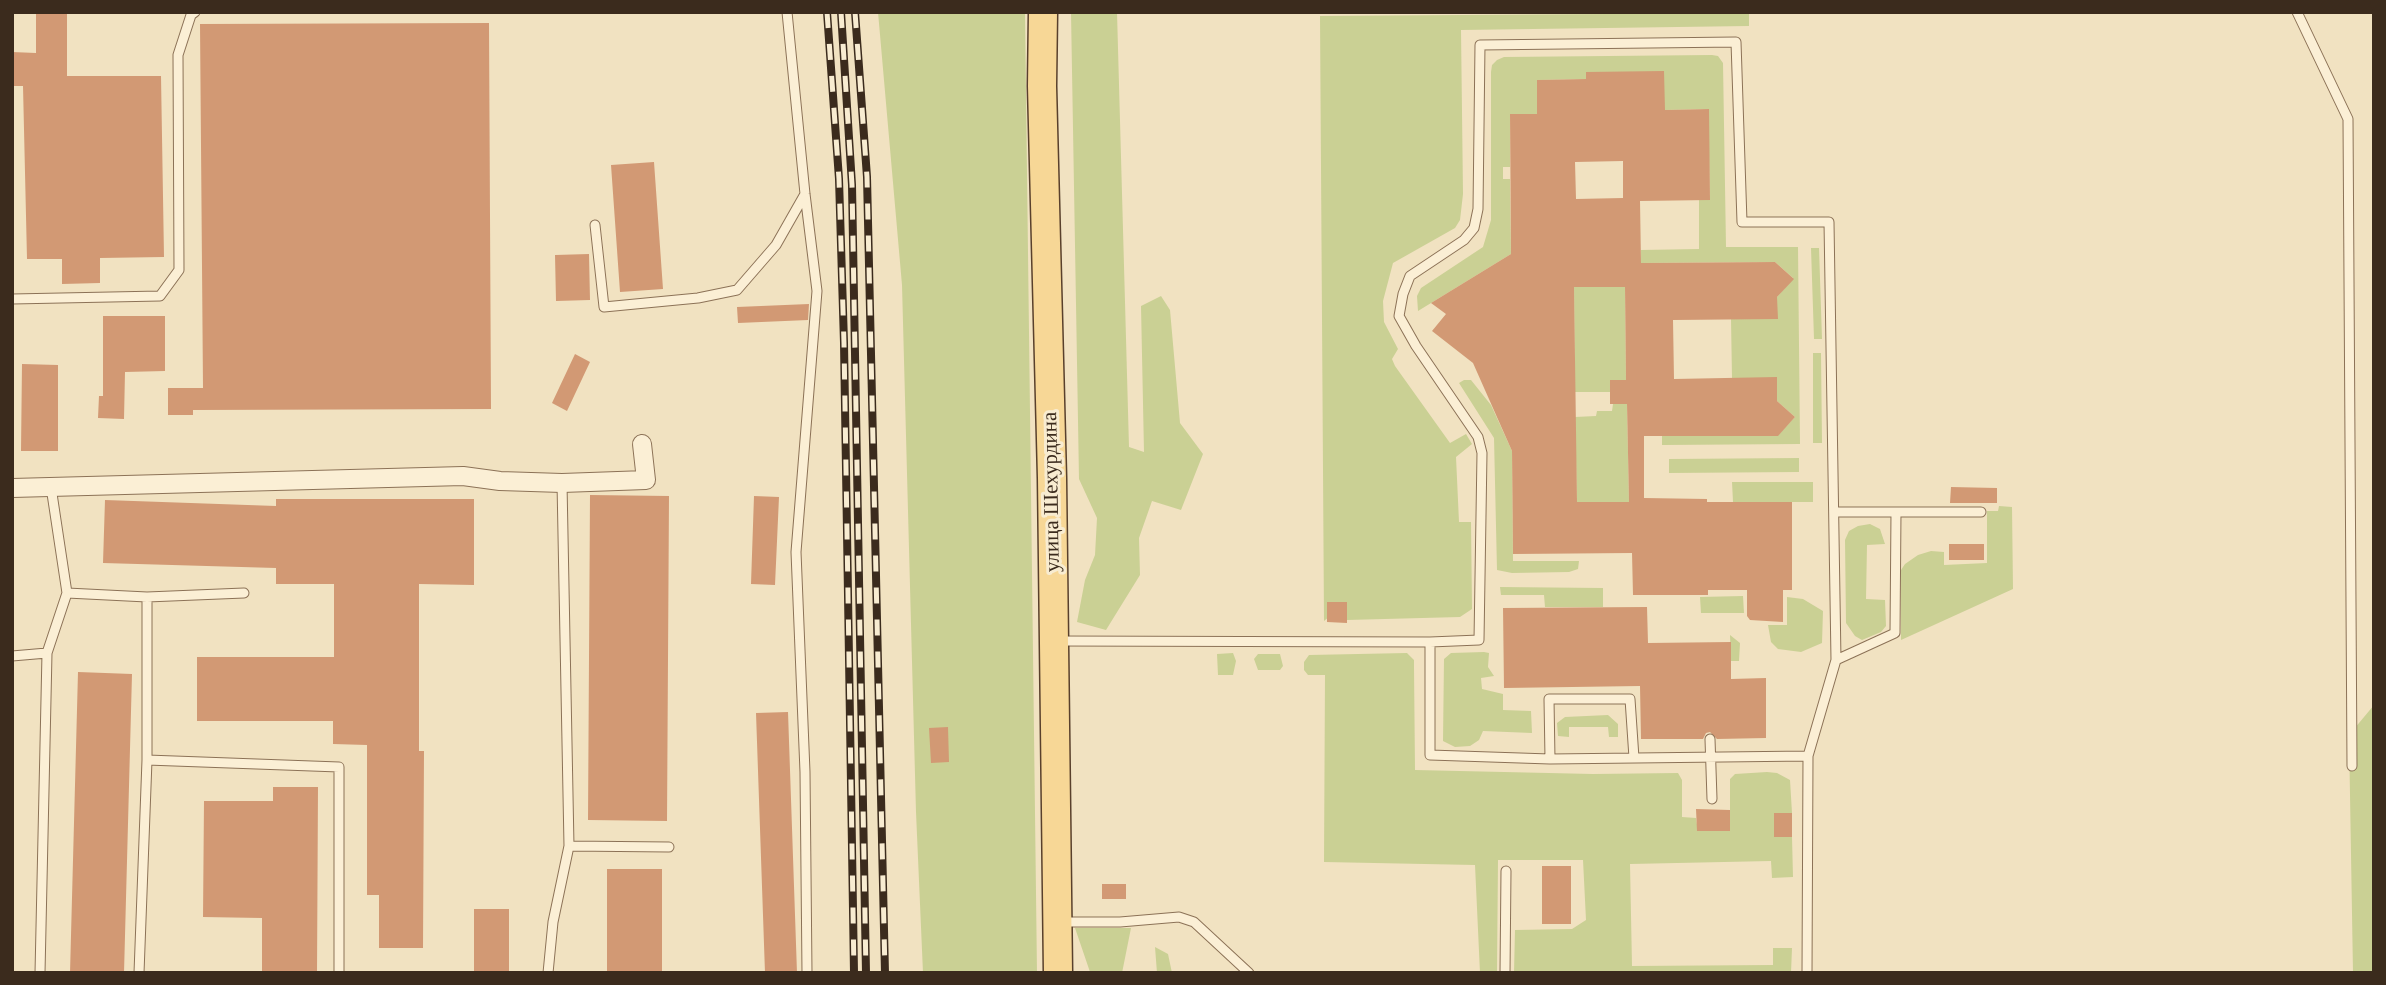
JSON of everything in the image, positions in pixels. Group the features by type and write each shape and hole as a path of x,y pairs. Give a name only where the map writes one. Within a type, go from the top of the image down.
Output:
{"main road":[{"name":"улица Шехурдина","path":"1043,12 1042,86 1058,973"}],"street":[{"path":"12,488 463,477 562,483 646,480 642,444"}],"lane":[{"path":"12,299 160,296 180,270 178,55 191,15 195,12"},
{"path":"787,12 817,291 796,552 805,772 807,973"},
{"path":"2297,12 2348,119 2352,766"},
{"path":"1054,641 1479,640 1482,453 1478,437 1416,346 1399,316 1410,276 1464,240 1474,228 1478,209 1480,45 1736,42 1742,222 1829,222 1836,660 1808,756 1807,973"},
{"path":"595,225 604,307 698,298 737,290 776,245 805,194"},
{"path":"548,973 553,922 569,846 562,483"},
{"path":"40,973 47,653 67,593 51,487"},
{"path":"1834,512 1981,512"},
{"path":"1836,660 1895,633 1896,512"},
{"path":"67,593 147,597 244,593"},
{"path":"139,973 147,760 147,597"},
{"path":"1430,642 1430,755 1550,759 1808,756"},
{"path":"12,656 47,653"},
{"path":"1550,759 1549,699 1630,699 1634,758"},
{"path":"1710,739 1712,799"},
{"path":"147,760 340,768 339,973"},
{"path":"569,846 669,847"},
{"path":"1505,973 1506,871"},
{"path":"1057,922 1120,922 1179,917 1194,922 1249,973"}],"green space":[{"path":"878,12 1025,12 1037,973 923,973 902,285"},
{"path":"1071,12 1117,12 1129,447 1144,452 1141,306 1161,296 1170,310 1180,423 1203,454 1181,510 1152,501 1139,538 1140,575 1106,630 1077,622 1085,580 1095,555 1097,518 1079,479"},
{"path":"1749,13 1749,26 1461,30 1463,194 1460,220 1455,228 1393,263 1383,301 1384,322 1398,349 1392,359 1395,366 1450,443 1466,434 1472,444 1456,457 1459,522 1471,522 1472,609 1460,617 1347,620 1347,602 1324,621 1320,16"},
{"path":"1718,56 1723,63 1726,247 1798,247 1800,444 1662,445 1662,436 1777,436 1795,417 1777,401 1777,378 1732,378 1731,319 1777,319 1777,297 1793,278 1775,262 1641,263 1641,250 1699,249 1699,200 1710,200 1708,109 1665,110 1586,72 1586,79 1537,80 1537,114 1510,115 1510,167 1503,167 1503,179 1510,179 1511,254 1418,311 1417,296 1421,288 1483,247 1491,220 1491,72 1492,65 1497,60 1504,57"},
{"path":"1811,248 1819,248 1822,339 1814,339"},
{"path":"1574,287 1625,287 1626,380 1611,380 1610,392 1575,392"},
{"path":"1813,353 1821,353 1822,443 1813,443"},
{"path":"1471,380 1491,405 1512,451 1513,561 1579,561 1578,569 1569,572 1512,573 1497,570 1494,438 1459,383"},
{"path":"1613,404 1627,404 1629,502 1577,502 1575,417 1596,416 1597,411 1612,411"},
{"path":"1799,458 1799,472 1669,473 1669,459"},
{"path":"1732,482 1813,482 1813,502 1733,502"},
{"path":"1999,506 2012,507 2013,589 1901,640 1901,570 1905,564 1918,555 1931,551 1944,552 1944,565 1987,563 1987,511 1998,511"},
{"path":"1870,524 1880,529 1885,544 1867,545 1866,599 1885,600 1886,626 1881,632 1862,640 1855,636 1846,623 1845,540 1849,531"},
{"path":"1500,587 1603,588 1603,607 1545,607 1544,595 1501,595"},
{"path":"1743,596 1744,613 1701,613 1700,597"},
{"path":"1787,597 1803,599 1823,611 1822,643 1801,652 1778,649 1771,642 1768,625 1787,625"},
{"path":"1730,635 1740,643 1739,661 1731,661"},
{"path":"1233,653 1236,661 1233,675 1218,675 1217,654"},
{"path":"1407,653 1414,660 1415,770 1678,773 1682,780 1682,817 1696,818 1698,831 1730,831 1730,779 1735,774 1777,773 1790,780 1792,813 1774,813 1774,837 1792,837 1793,877 1772,878 1771,861 1630,864 1632,966 1773,965 1773,948 1792,948 1791,973 1514,973 1515,930 1572,929 1586,920 1583,860 1498,860 1497,972 1480,973 1475,865 1324,862 1325,675 1308,675 1304,670 1304,662 1309,655"},
{"path":"1451,653 1489,653 1488,667 1494,676 1481,678 1482,689 1503,694 1503,710 1531,711 1532,733 1483,731 1479,740 1470,746 1455,747 1443,741 1444,659"},
{"path":"1258,654 1280,654 1283,666 1280,670 1258,670 1254,659"},
{"path":"2374,705 2374,973 2353,973 2349,735"},
{"path":"1608,715 1618,724 1618,737 1609,737 1608,727 1569,727 1569,737 1558,736 1557,723 1565,717"},
{"path":"1075,928 1131,928 1122,973 1090,972"},
{"path":"1155,947 1168,954 1172,973 1157,973"}],"building":[{"path":"36,12 67,12 67,76 161,76 164,257 100,258 100,283 62,284 62,259 27,259 23,86 12,86 12,52 36,53"},
{"path":"489,23 491,409 193,410 193,415 168,415 168,388 203,388 200,24"},
{"path":"1664,71 1665,110 1709,109 1710,200 1640,201 1641,263 1775,262 1794,279 1777,297 1778,319 1673,320 1674,379 1777,377 1777,401 1795,417 1778,436 1644,436 1644,498 1707,499 1707,502 1792,502 1792,590 1783,590 1783,622 1750,620 1747,616 1747,590 1708,590 1708,595 1633,595 1632,553 1513,554 1512,451 1473,363 1432,331 1446,314 1431,303 1511,254 1510,114 1537,114 1537,80 1586,79 1586,72","holes":["1623,161 1623,198 1576,199 1575,162","1574,287 1625,287 1626,380 1610,380 1610,404 1627,404 1629,502 1577,502"]},
{"path":"654,162 663,289 620,292 611,165"},
{"path":"589,254 590,300 556,301 555,255"},
{"path":"809,304 808,320 738,323 737,307"},
{"path":"103,316 165,316 165,371 125,372 124,419 98,418 99,396 103,396"},
{"path":"575,354 590,362 567,411 552,403"},
{"path":"22,364 58,365 58,451 21,451"},
{"path":"1951,487 1997,488 1997,503 1950,503"},
{"path":"590,495 669,496 667,821 588,820"},
{"path":"754,496 779,497 775,585 751,584"},
{"path":"276,499 474,499 474,585 419,584 419,751 424,751 423,948 379,948 379,895 367,895 367,745 333,744 333,721 197,721 197,657 334,657 334,584 276,584 276,568 103,563 105,500 276,506"},
{"path":"1949,544 1984,544 1984,560 1949,560"},
{"path":"1327,602 1347,602 1347,623 1327,622"},
{"path":"1647,607 1648,643 1731,642 1731,679 1766,678 1766,738 1717,739 1710,732 1706,733 1703,739 1641,739 1640,686 1504,688 1503,608"},
{"path":"78,672 132,674 124,973 70,973"},
{"path":"788,712 797,973 765,973 756,713"},
{"path":"948,727 949,762 931,763 929,728"},
{"path":"273,787 318,787 317,973 262,973 262,918 203,917 204,801 273,801"},
{"path":"1696,809 1730,810 1730,831 1697,831"},
{"path":"1774,813 1792,813 1792,837 1774,837"},
{"path":"1542,866 1571,866 1571,924 1542,924"},
{"path":"607,869 662,869 662,973 607,973"},
{"path":"1102,884 1126,884 1126,899 1102,899"},
{"path":"474,909 509,909 509,973 474,973"}],"railway":[{"path":"827,12 839,179 844,343 854,973"},
{"path":"841,12 852,185 866,973"},
{"path":"855,12 867,177 885,973"}]}
